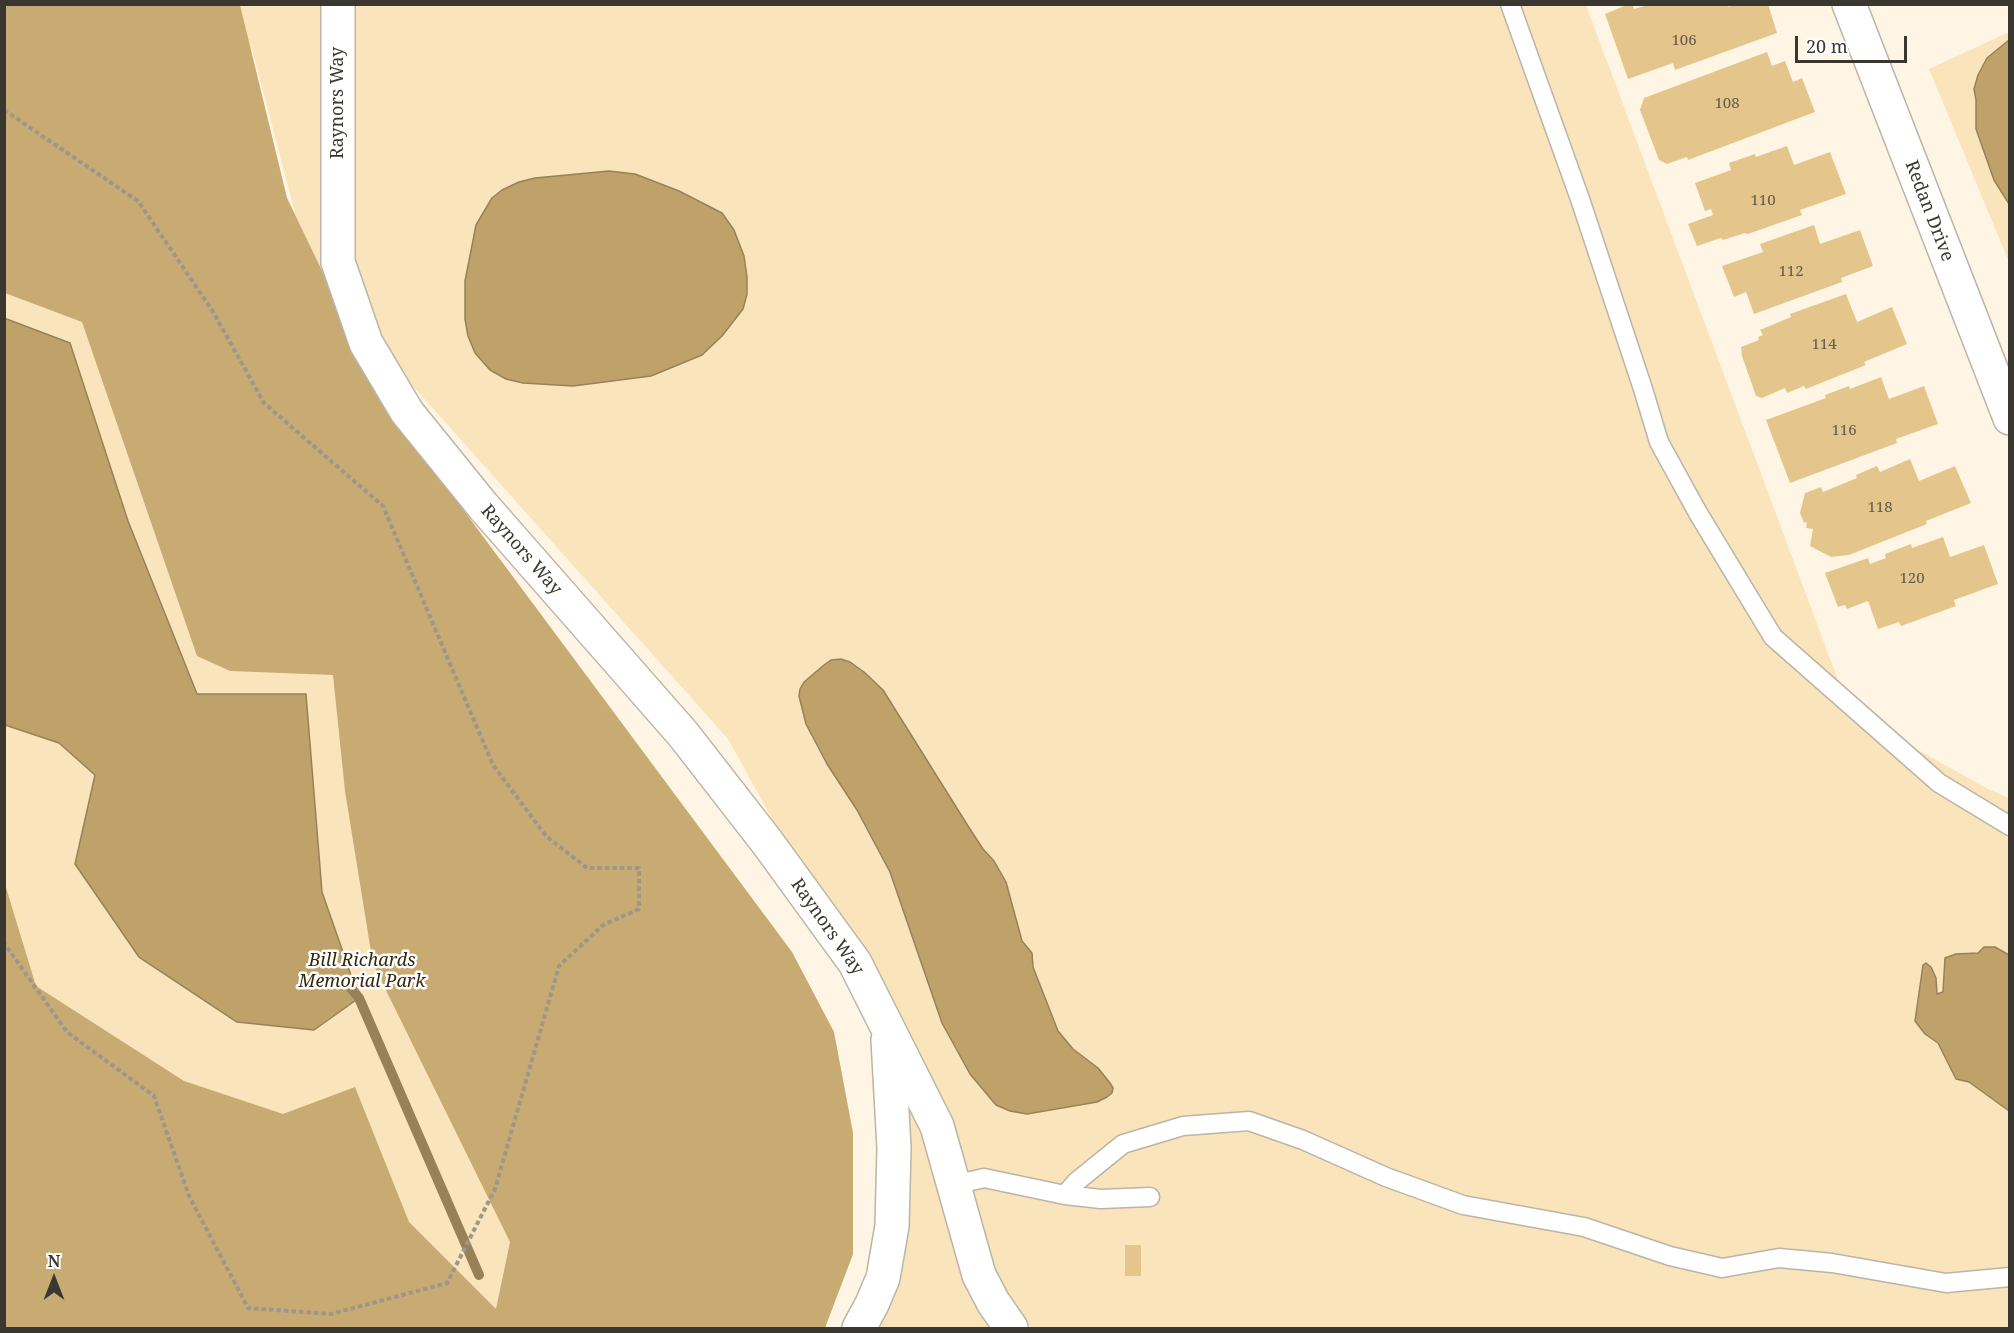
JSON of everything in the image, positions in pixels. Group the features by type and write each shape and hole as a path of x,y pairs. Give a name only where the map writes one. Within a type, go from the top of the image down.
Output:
{"street":[{"name":"Raynors Way","path":"338,4 338,262 366,343 407,412 469,489 683,734 767,842 855,963 938,1126 979,1275 1011,1329"},
{"name":"Redan Drive","path":"1849,4 2010,418"},
{"name":"Raynors Way","path":"859,1329 883,1278 892,1226 894,1148 888,1026"}],"lane":[{"path":"1510,4 1580,199 1659,442 1767,628 1773,637 1939,783 2010,826"},
{"path":"1065,1195 1077,1182 1123,1144 1183,1126 1249,1121 1304,1140 1386,1178 1463,1206 1584,1227 1670,1256 1722,1268 1779,1258 1832,1263 1947,1283 2010,1277"},
{"path":"954,1185 984,1178 1065,1195 1101,1199 1150,1197"}],"path":[{"path":"4,110 138,201 212,310 264,403 383,506 493,765 546,836 587,868 639,868 639,909 603,925 559,966 495,1189 447,1283 331,1314 248,1308 189,1196 154,1096 68,1032 4,943"}],"green space":[{"path":"5,5 1586,5 1838,680 1911,746 1988,789 2009,798 2009,1328 1032,1328 1013,1311 971,1222 940,1123 728,739 336,300 389,410 792,952 834,1032 853,1133 853,1254 825,1328 5,1328","holes":["252,49 295,213 287,198"]},
{"path":"2009,32 2009,262 1929,69"},
{"path":"904,1087 1002,1328 870,1328"}],"shaded area":[{"name":"Bill Richards Memorial Park","path":"5,5 240,5 287,198 389,410 792,952 834,1032 853,1133 853,1254 825,1328 5,1328 4,881 36,986 184,1081 283,1114 355,1087 409,1222 496,1309 510,1242 373,964 345,791 333,675 230,671 197,656 82,322 5,293"},
{"path":"2009,40 2009,204 1994,180 1976,129 1974,89 1987,58"},
{"path":"609,171 635,174 679,191 722,213 734,230 744,256 747,294 743,309 722,336 702,355 651,376 573,386 523,383 506,379 490,370 475,353 468,336 465,319 465,281 476,225 492,198 519,182 535,178"},
{"path":"4,318 70,343 128,521 197,694 306,694 322,892 359,998 314,1030 237,1022 139,957 75,864 95,775 59,743 5,725"},
{"path":"841,659 850,662 864,672 883,690 968,826 994,861 1006,882 1022,941 1032,953 1033,967 1058,1031 1073,1049 1098,1068 1110,1083 1113,1088 1112,1093 1107,1097 1097,1102 1027,1114 1010,1111 996,1105 970,1074 942,1023 890,872 857,810 827,764 806,724 799,696 800,689 804,682 824,665 831,660"},
{"path":"1984,947 1995,947 2009,955 2009,1111 1969,1082 1956,1079 1938,1043 1925,1034 1915,1021 1923,965 1926,963 1931,967 1936,978 1937,994 1943,992 1945,958 1956,954 1978,953"}],"building":[{"path":"1632,4 1634,9 1648,5 1728,5 1729,7 1735,4 1768,4 1777,33 1675,70 1673,63 1628,79 1605,14"},
{"path":"1767,52 1772,66 1785,61 1793,82 1802,78 1815,112 1688,160 1687,157 1667,164 1659,160 1640,110 1644,98"},
{"path":"1787,146 1794,165 1830,152 1846,194 1800,210 1802,215 1748,234 1723,240 1721,238 1697,246 1688,224 1713,215 1711,209 1705,211 1695,183 1731,170 1729,163 1755,154 1756,157"},
{"path":"1814,225 1820,244 1860,230 1873,266 1841,278 1842,282 1754,314 1746,292 1734,297 1722,266 1763,252 1760,244"},
{"path":"1846,294 1857,322 1892,307 1907,344 1864,362 1866,365 1806,389 1804,386 1787,393 1785,388 1762,398 1756,396 1741,347 1759,340 1758,337 1763,335 1760,330 1791,317 1790,314"},
{"path":"1881,377 1889,399 1924,386 1938,424 1896,439 1897,443 1790,483 1766,420 1826,398 1825,395 1849,386 1850,389"},
{"path":"1910,459 1919,481 1955,466 1971,503 1926,521 1927,524 1849,555 1831,557 1810,546 1813,529 1806,528 1807,522 1804,523 1800,513 1805,493 1821,487 1823,492 1857,478 1856,475 1877,466 1880,472"},
{"path":"1943,537 1950,557 1984,545 1998,584 1954,600 1956,606 1901,626 1899,622 1878,629 1868,601 1847,609 1845,605 1838,607 1825,573 1868,558 1870,564 1886,558 1885,554 1911,544 1912,548"},
{"path":"1125,1245 1141,1245 1141,1276 1125,1276"}],"waterway":[{"path":"351,988 359,998 479,1275"}]}
